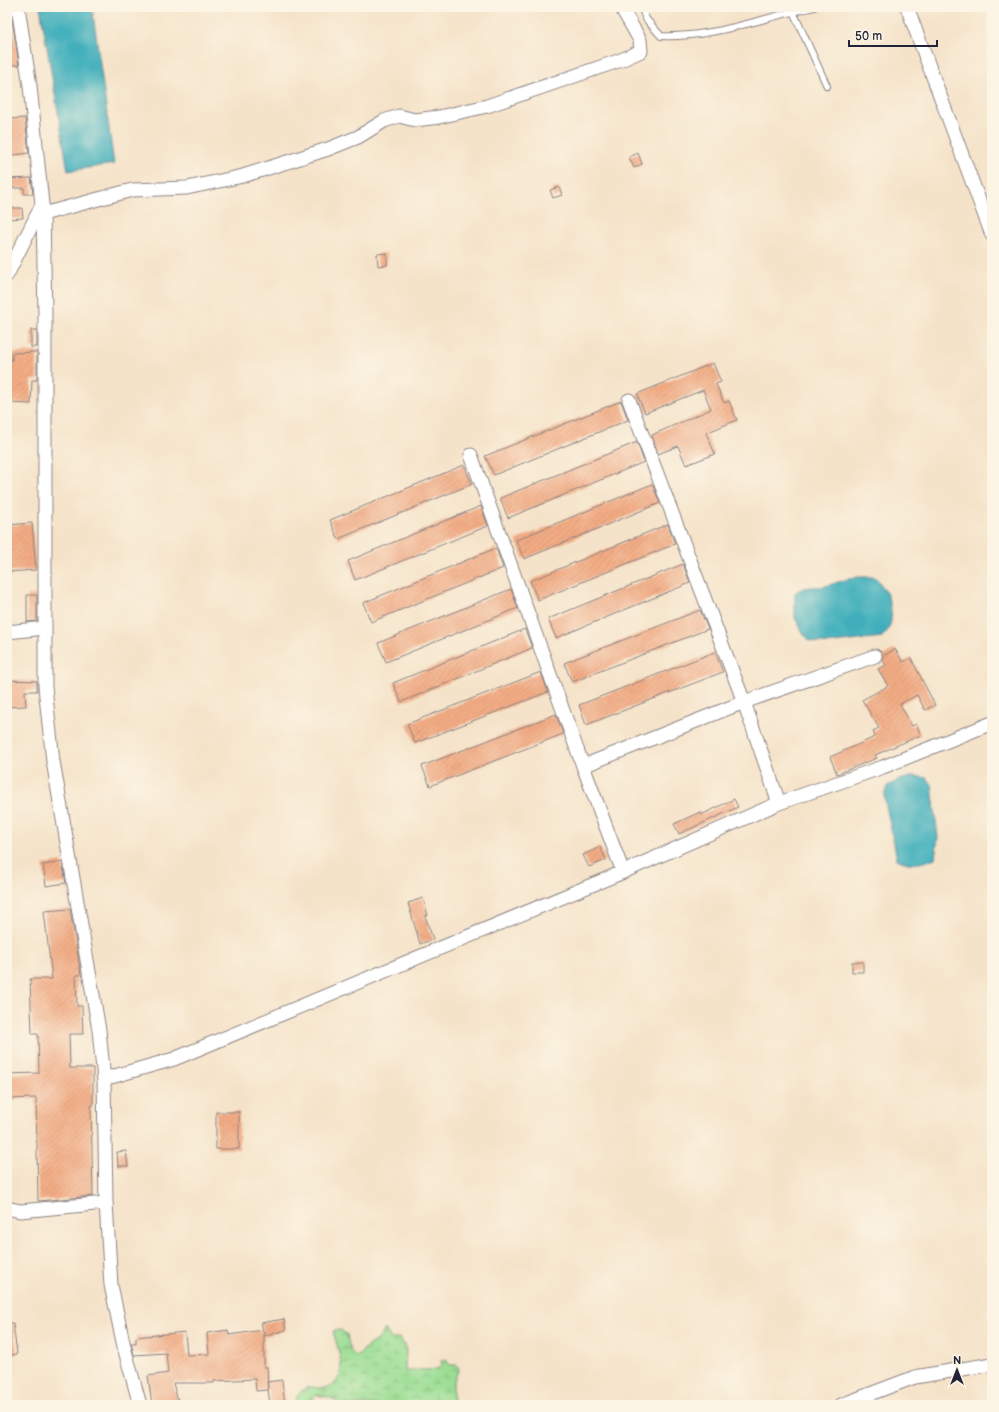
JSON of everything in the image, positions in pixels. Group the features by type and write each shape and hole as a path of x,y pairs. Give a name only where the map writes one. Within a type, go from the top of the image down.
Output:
{"street":[{"path":"18,7 30,86 42,211 45,316 45,687 53,761 99,1030 104,1079 106,1203 111,1285 124,1347 140,1405"},
{"path":"7,275 42,211 132,190 187,188 243,176 328,149 358,137 384,121 399,116 415,120 439,117 507,99 621,60 641,51 640,40 621,7"},
{"path":"907,7 992,235"},
{"path":"629,400 744,702 779,803"},
{"path":"471,455 583,766 623,872"},
{"path":"7,632 44,628"},
{"path":"583,766 744,702 875,656"},
{"path":"104,1079 181,1056 623,872 779,803 883,767 992,723"},
{"path":"7,1208 20,1211 106,1203"},
{"path":"841,1405 915,1378 992,1364"}],"lane":[{"path":"640,7 646,18 661,36 676,36 752,24 792,9 814,7"},
{"path":"792,9 827,86"}],"green space":[{"path":"385,1329 391,1339 400,1338 406,1349 405,1372 439,1368 442,1366 441,1360 446,1359 449,1365 457,1365 459,1368 453,1384 453,1405 339,1405 335,1400 326,1396 317,1395 304,1405 295,1405 297,1396 304,1389 309,1387 329,1387 336,1382 339,1377 341,1372 341,1360 333,1331 341,1330 347,1335 350,1350 356,1356 361,1354 367,1347 376,1341"}],"water":[{"path":"40,7 92,7 114,164 68,171"},
{"path":"875,577 885,590 891,615 887,631 882,637 827,644 810,641 804,634 795,618 795,593 798,590 805,588 825,586 846,579"},
{"path":"914,776 927,778 932,785 938,838 935,858 925,862 907,863 897,859 884,796 887,786 899,780"}],"building":[{"path":"7,19 12,19 19,65 7,65"},
{"path":"25,118 29,153 7,156 7,119"},
{"path":"638,153 642,164 634,168 629,157"},
{"path":"31,178 33,194 24,194 24,188 7,188 7,179"},
{"path":"559,187 562,195 553,198 550,190"},
{"path":"7,208 22,208 23,218 7,219"},
{"path":"387,253 387,265 378,266 377,254"},
{"path":"31,330 37,330 37,347 31,347"},
{"path":"37,352 37,380 32,380 31,404 7,403 7,360 12,360 12,353"},
{"path":"713,363 721,382 716,384 724,403 729,401 737,420 706,433 715,454 686,465 678,446 658,454 652,435 711,409 703,390 645,413 637,394"},
{"path":"621,401 628,420 494,475 485,456"},
{"path":"637,442 644,462 508,518 500,498"},
{"path":"464,465 472,484 338,539 330,520"},
{"path":"652,484 660,503 524,559 516,540"},
{"path":"481,506 488,526 355,580 348,561"},
{"path":"32,523 36,570 7,572 7,525"},
{"path":"668,524 675,544 538,600 530,581"},
{"path":"496,548 503,568 371,622 363,603"},
{"path":"683,564 690,583 556,638 548,619"},
{"path":"511,589 518,608 386,662 378,643"},
{"path":"27,595 37,595 37,621 27,622"},
{"path":"700,610 708,629 572,682 564,663"},
{"path":"525,629 532,648 401,702 393,683"},
{"path":"895,649 903,662 911,658 935,705 925,710 917,695 900,704 912,726 916,724 921,735 875,755 877,758 837,774 830,757 875,737 873,731 879,728 862,700 888,686 878,669 886,665 882,659 883,656"},
{"path":"715,652 723,672 586,725 579,705"},
{"path":"541,672 548,692 415,743 407,724"},
{"path":"7,680 37,681 37,691 25,691 26,706 7,707"},
{"path":"556,714 563,734 430,786 422,766"},
{"path":"734,799 738,807 679,834 674,824 700,812 701,815"},
{"path":"600,847 606,860 589,867 583,855"},
{"path":"62,862 66,883 46,886 43,865"},
{"path":"423,898 428,915 425,916 433,939 420,944 408,903"},
{"path":"70,909 81,975 76,975 77,1006 82,1006 83,1034 69,1034 70,1068 93,1068 93,1106 91,1106 93,1196 38,1201 36,1098 7,1099 7,1074 39,1073 38,1034 32,1034 30,979 52,979 44,911"},
{"path":"852,962 863,962 863,972 852,972"},
{"path":"216,1112 239,1112 239,1149 216,1149"},
{"path":"126,1151 128,1166 118,1166 117,1152"},
{"path":"284,1319 286,1330 265,1336 264,1332 264,1367 267,1367 268,1390 256,1391 255,1379 214,1381 214,1383 173,1383 179,1405 152,1405 148,1376 168,1373 166,1353 134,1355 131,1343 136,1343 136,1337 185,1332 187,1355 209,1354 207,1333 228,1330 229,1335 263,1330 261,1323"},
{"path":"7,1323 13,1323 17,1354 7,1356"},
{"path":"282,1380 285,1405 270,1405 267,1382"}]}
